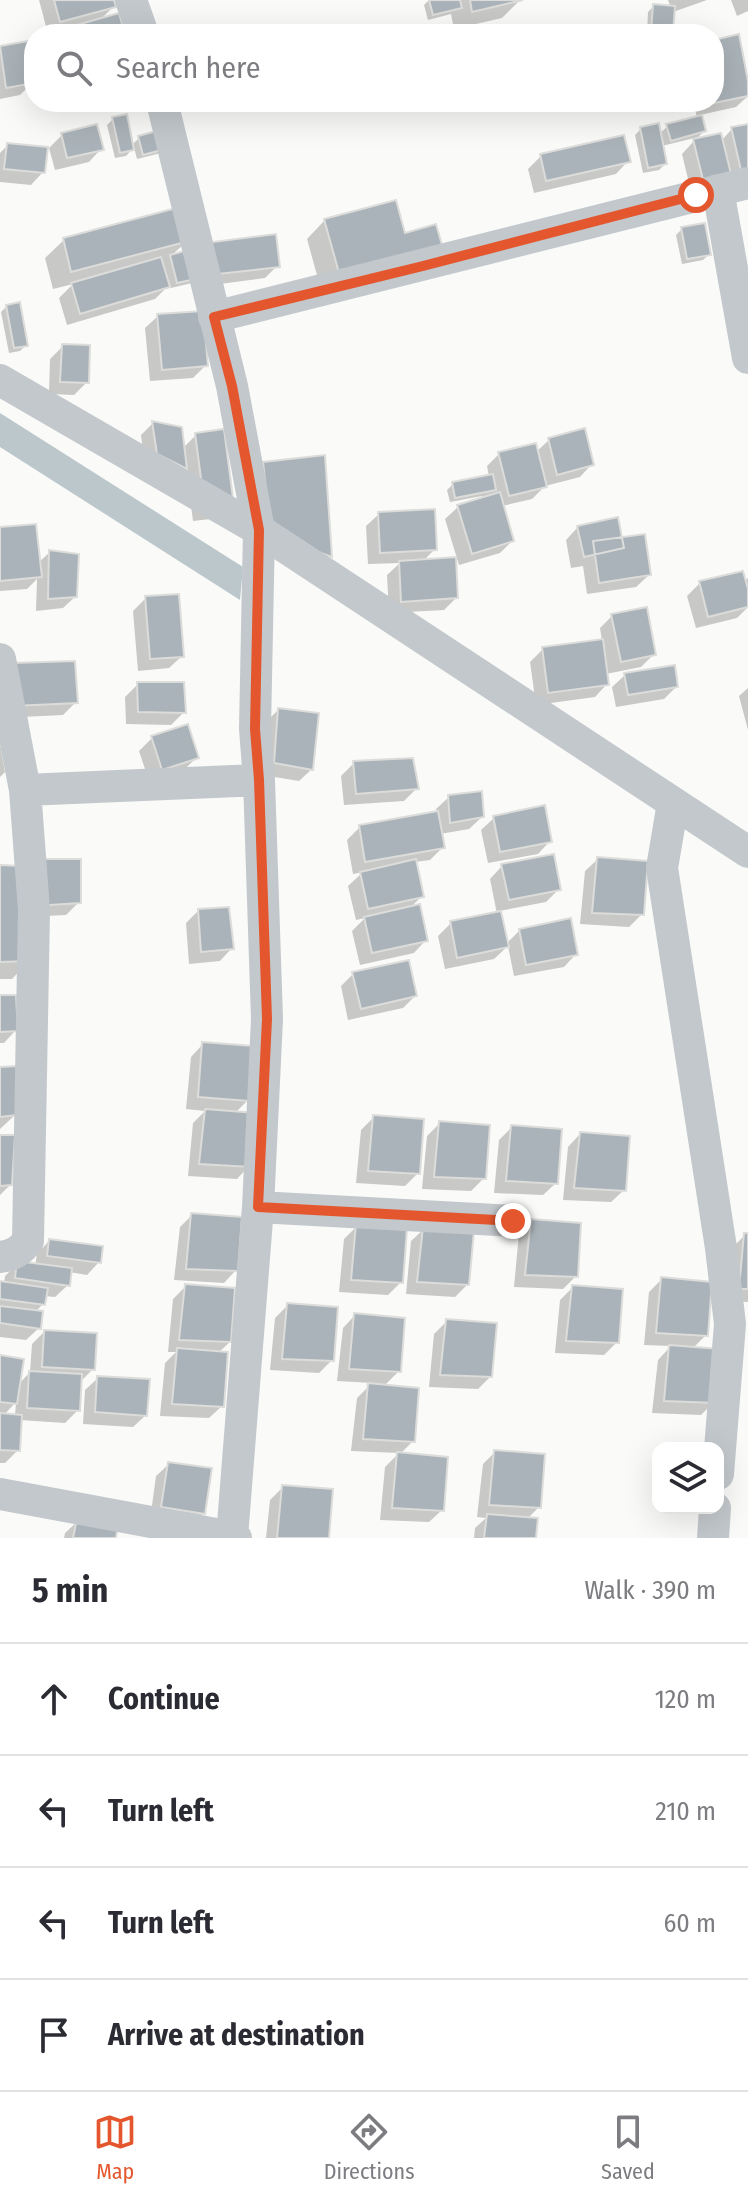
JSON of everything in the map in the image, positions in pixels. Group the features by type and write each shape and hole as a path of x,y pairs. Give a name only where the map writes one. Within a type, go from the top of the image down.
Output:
{"street":[{"path":"131,0 139,24"},
{"path":"0,1494 234,1538 258,1207 267,1019 255,729 259,530 232,386 165,112"},
{"path":"214,317 733,187 748,355"},
{"path":"0,380 259,530 748,852"},
{"path":"0,659 25,790 34,910 28,1241 20,1251 0,1257"},
{"path":"25,790 259,780"},
{"path":"673,803 662,868 730,1324 721,1442"},
{"path":"258,1207 513,1221"},
{"path":"713,1538 715,1514"}],"shaded area":[{"path":"0,413 243,567 240,600 0,447"}],"building":[{"path":"54,0 114,0 116,7 60,22"},
{"path":"429,0 460,0 462,8 433,15"},
{"path":"470,0 523,0 472,12"},
{"path":"653,4 675,6 674,24 652,24"},
{"path":"119,13 122,24 80,24"},
{"path":"739,34 748,96 724,101 724,38"},
{"path":"24,42 24,85 6,88 0,46"},
{"path":"127,114 134,150 120,153 112,117"},
{"path":"702,115 706,131 671,141 666,124"},
{"path":"659,123 667,164 648,168 640,127"},
{"path":"97,124 104,150 67,158 61,133"},
{"path":"748,124 748,178 743,179 731,127"},
{"path":"164,129 169,148 143,155 138,136"},
{"path":"721,133 733,182 705,188 693,139"},
{"path":"624,135 631,162 546,181 540,154"},
{"path":"7,143 48,147 45,173 4,169"},
{"path":"396,200 405,233 436,224 444,252 341,280 324,219"},
{"path":"180,207 189,241 71,272 63,238"},
{"path":"705,223 711,255 687,259 681,227"},
{"path":"276,234 280,267 209,275 205,243"},
{"path":"192,249 200,278 177,283 170,255"},
{"path":"161,257 170,287 80,314 71,283"},
{"path":"20,302 28,346 14,348 6,305"},
{"path":"203,311 208,366 162,370 157,314"},
{"path":"62,344 90,345 89,383 60,382"},
{"path":"152,421 182,427 187,469 157,454"},
{"path":"585,428 594,465 557,475 548,438"},
{"path":"224,429 234,506 205,509 195,433"},
{"path":"536,443 547,487 509,496 498,452"},
{"path":"325,455 332,557 271,535 263,462"},
{"path":"493,474 496,490 455,498 452,482"},
{"path":"500,492 514,541 472,554 457,505"},
{"path":"435,509 437,550 380,553 378,512"},
{"path":"618,517 624,548 584,557 577,526"},
{"path":"36,524 42,577 0,581 0,527"},
{"path":"645,534 651,575 599,583 593,541"},
{"path":"49,550 79,554 77,597 48,599"},
{"path":"456,557 458,598 401,602 399,561"},
{"path":"743,571 748,589 748,607 708,617 699,581"},
{"path":"179,594 184,657 150,659 145,596"},
{"path":"647,607 656,655 621,662 611,614"},
{"path":"603,639 609,685 548,693 542,647"},
{"path":"75,661 78,703 13,706 12,663"},
{"path":"675,665 678,687 628,695 624,673"},
{"path":"137,682 184,682 186,713 138,712"},
{"path":"278,708 319,713 313,770 274,763"},
{"path":"188,724 199,758 162,770 151,736"},
{"path":"413,758 419,789 356,794 353,761"},
{"path":"482,791 484,817 450,823 448,795"},
{"path":"545,805 552,842 500,852 493,816"},
{"path":"438,811 445,848 365,862 359,825"},
{"path":"554,854 561,890 509,900 501,864"},
{"path":"597,857 648,861 644,915 592,913"},
{"path":"36,859 81,859 81,903 34,906"},
{"path":"416,859 424,897 368,909 360,872"},
{"path":"0,865 20,866 32,961 0,962"},
{"path":"420,904 428,941 372,953 364,917"},
{"path":"229,907 234,949 201,952 198,909"},
{"path":"501,911 509,947 457,958 450,921"},
{"path":"571,918 578,955 526,965 519,929"},
{"path":"409,960 417,996 361,1009 352,972"},
{"path":"0,995 16,995 18,1031 0,1032"},
{"path":"202,1042 253,1046 249,1101 198,1097"},
{"path":"17,1066 17,1115 0,1117 0,1067"},
{"path":"205,1109 256,1113 251,1167 199,1164"},
{"path":"373,1115 424,1119 420,1174 368,1171"},
{"path":"439,1121 490,1125 486,1179 434,1177"},
{"path":"511,1125 562,1129 558,1184 506,1181"},
{"path":"580,1132 630,1136 626,1191 574,1188"},
{"path":"0,1135 15,1135 12,1185 0,1186"},
{"path":"191,1213 242,1217 238,1271 186,1269"},
{"path":"531,1219 581,1223 578,1277 525,1275"},
{"path":"356,1224 407,1228 403,1283 351,1280"},
{"path":"423,1227 474,1231 469,1285 417,1282"},
{"path":"744,1233 748,1233 748,1289 739,1289"},
{"path":"49,1239 103,1246 101,1263 47,1256"},
{"path":"17,1261 72,1268 70,1286 15,1278"},
{"path":"661,1277 712,1282 708,1336 656,1333"},
{"path":"0,1281 48,1288 45,1305 0,1299"},
{"path":"185,1284 235,1288 231,1342 179,1340"},
{"path":"572,1285 623,1289 619,1343 566,1341"},
{"path":"287,1303 338,1307 334,1361 282,1359"},
{"path":"0,1306 43,1311 41,1329 0,1323"},
{"path":"354,1313 405,1318 401,1372 349,1369"},
{"path":"446,1319 497,1323 492,1377 440,1375"},
{"path":"44,1330 97,1333 95,1370 42,1367"},
{"path":"669,1345 720,1349 716,1403 664,1401"},
{"path":"177,1348 228,1352 224,1407 172,1404"},
{"path":"0,1355 24,1359 17,1404 0,1402"},
{"path":"29,1371 82,1374 80,1411 27,1408"},
{"path":"97,1376 150,1379 147,1416 95,1412"},
{"path":"368,1383 419,1388 415,1442 363,1439"},
{"path":"0,1413 22,1415 20,1451 0,1450"},
{"path":"494,1450 545,1454 541,1508 489,1505"},
{"path":"397,1452 448,1457 444,1511 392,1508"},
{"path":"168,1462 212,1468 205,1514 161,1507"},
{"path":"282,1485 333,1489 329,1538 277,1538"},
{"path":"487,1514 538,1518 536,1538 484,1538"},
{"path":"77,1519 118,1526 116,1538 73,1538"}],"route":[{"path":"513,1221 258,1207 267,1019 255,729 259,530 232,386 214,317 696,195"}]}
